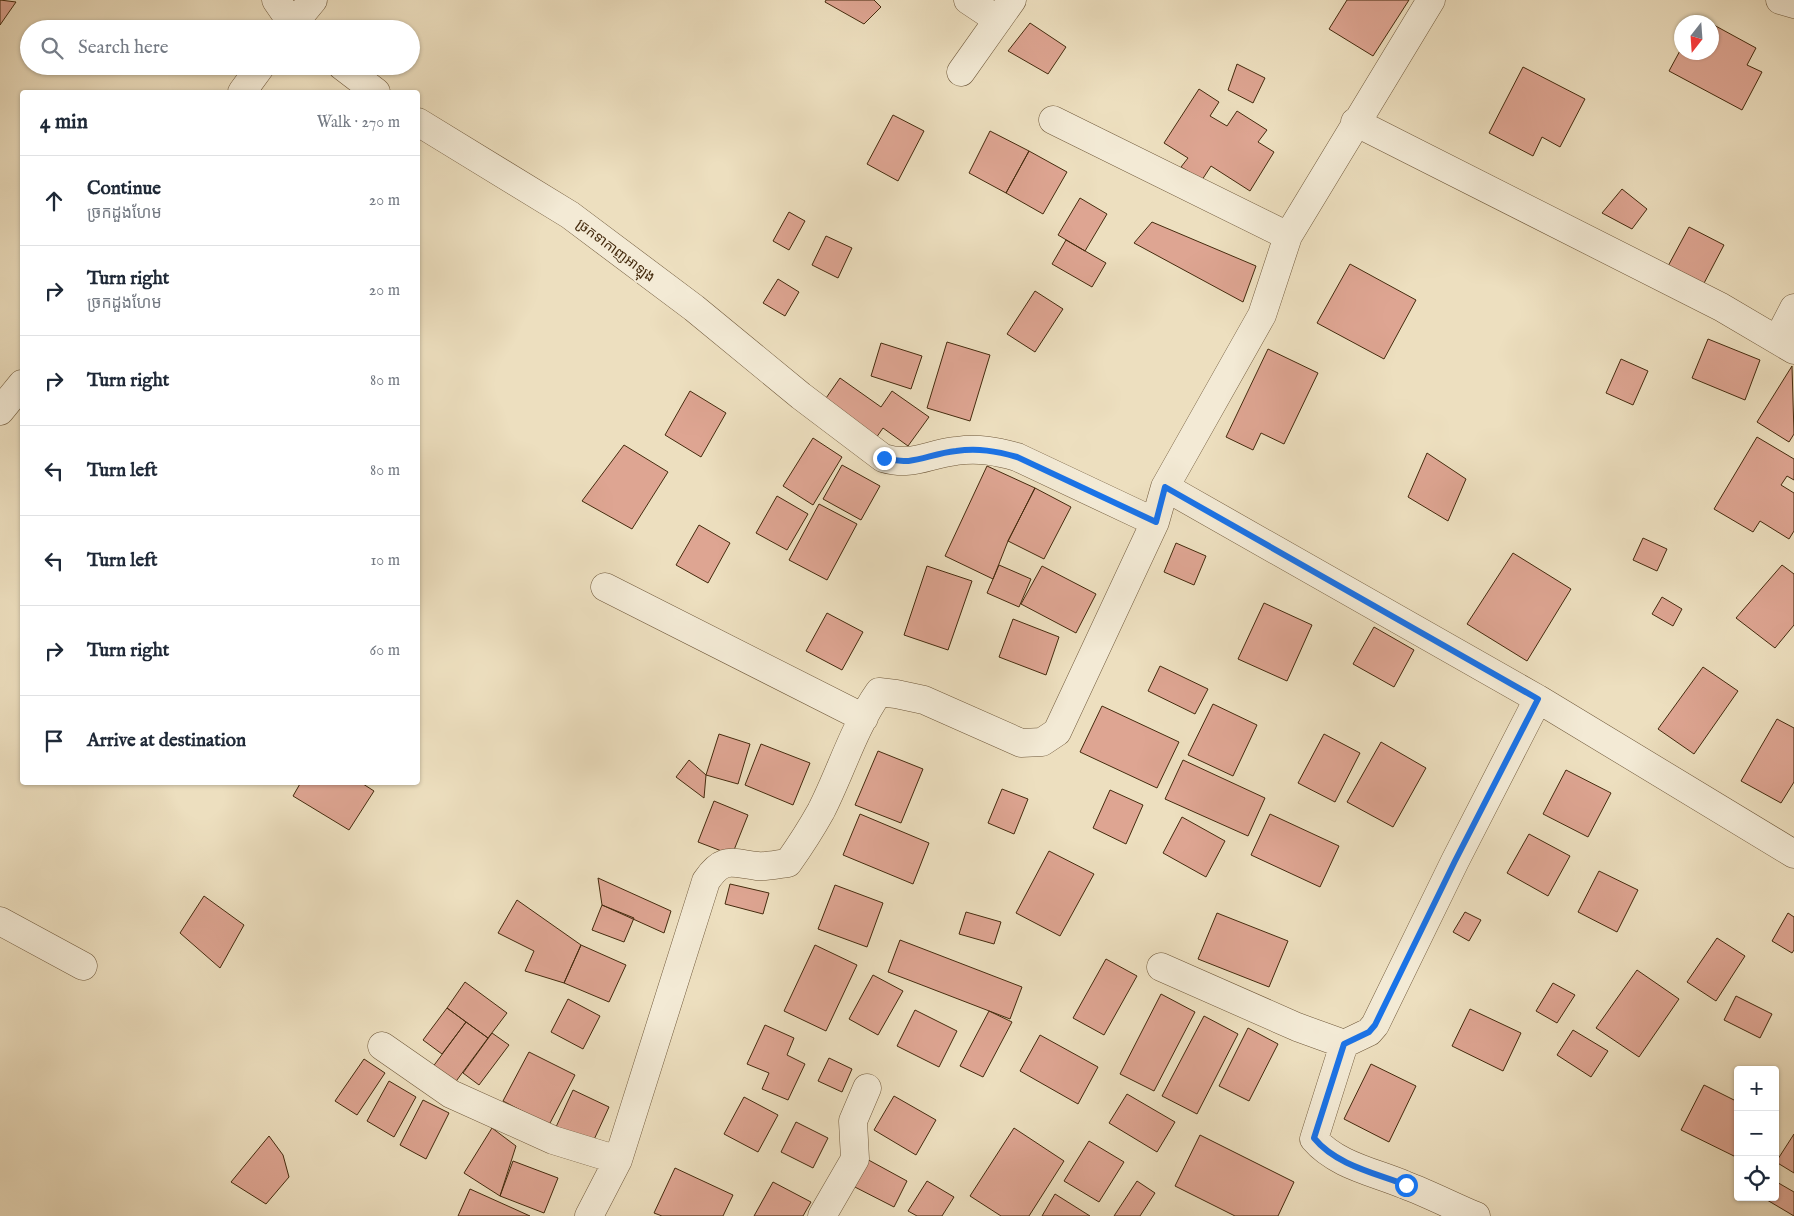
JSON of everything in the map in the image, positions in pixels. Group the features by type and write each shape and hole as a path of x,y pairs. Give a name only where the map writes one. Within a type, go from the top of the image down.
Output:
{"street":[{"path":"276,0 288,20"},
{"path":"297,20 312,0"},
{"path":"961,72 1005,10 968,0"},
{"path":"589,1216 618,1160 706,881 716,867 732,861 758,866 788,863 804,842 822,810 864,718 879,692 924,700 1021,743 1042,742 1058,732 1156,522 1165,487 1262,315 1288,236 1355,122 1431,0"},
{"path":"1780,0 1794,4"},
{"path":"243,90 254,75"},
{"path":"354,75 373,90"},
{"path":"1053,120 1288,236"},
{"path":"1355,122 1721,308 1786,345 1794,308"},
{"name":"ច្រកទាកាញអាឡុង","path":"420,123 570,215 694,308 801,396 884,458 898,462 910,462 954,451 977,449 995,451 1017,457 1156,522"},
{"path":"0,411 20,386"},
{"path":"1165,487 1538,699 1794,854"},
{"path":"606,587 864,718"},
{"path":"1161,967 1297,1027 1344,1044 1369,1032 1375,1025 1455,861 1538,699"},
{"path":"0,921 83,966"},
{"path":"1344,1044 1314,1138 1324,1151 1341,1160 1406,1185 1476,1216"},
{"path":"382,1046 451,1094 554,1140 618,1160"},
{"path":"822,1216 855,1159 853,1121 867,1088"}],"building":[{"path":"0,0 16,2 0,25"},
{"path":"826,0 874,0 881,7 864,24 825,2"},
{"path":"1347,0 1409,0 1373,56 1329,29"},
{"path":"1030,23 1066,47 1048,74 1008,51"},
{"path":"1719,28 1756,48 1747,65 1762,72 1742,110 1669,71 1675,60 1719,60"},
{"path":"1237,64 1265,78 1253,103 1228,90"},
{"path":"1523,67 1585,99 1560,147 1542,137 1533,156 1489,133"},
{"path":"1199,89 1219,102 1210,116 1227,126 1237,111 1267,130 1258,142 1274,152 1250,191 1211,166 1202,180 1181,167 1188,158 1164,143"},
{"path":"893,115 924,131 898,181 867,164"},
{"path":"990,131 1029,151 1006,193 969,173"},
{"path":"1029,151 1067,172 1043,214 1006,193"},
{"path":"1622,189 1647,209 1632,229 1602,213"},
{"path":"1080,198 1107,214 1085,251 1058,235"},
{"path":"789,212 805,221 789,250 773,241"},
{"path":"1152,222 1256,266 1243,302 1134,243"},
{"path":"1689,227 1724,245 1702,287 1667,268"},
{"path":"826,236 852,248 838,278 812,265"},
{"path":"1066,240 1106,263 1092,287 1052,264"},
{"path":"1350,264 1416,300 1384,359 1317,323"},
{"path":"778,279 799,292 785,316 763,303"},
{"path":"1035,291 1063,309 1035,352 1007,334"},
{"path":"1708,339 1760,360 1745,400 1692,378"},
{"path":"947,342 990,355 970,421 927,408"},
{"path":"881,343 922,356 911,389 871,376"},
{"path":"1268,349 1318,373 1284,444 1261,433 1253,450 1226,437"},
{"path":"1621,359 1648,371 1633,405 1606,393"},
{"path":"1792,366 1794,434 1789,442 1757,422"},
{"path":"840,378 881,407 892,391 929,417 908,446 883,428 876,438 824,401"},
{"path":"690,391 726,413 701,457 665,435"},
{"path":"1757,437 1794,459 1794,480 1787,476 1781,485 1794,493 1794,531 1789,539 1760,521 1753,532 1714,509"},
{"path":"813,438 842,457 813,505 783,486"},
{"path":"624,445 668,472 632,529 582,501"},
{"path":"1427,453 1466,479 1448,521 1408,497"},
{"path":"842,465 880,486 861,520 823,499"},
{"path":"987,466 1035,488 1008,541 993,579 945,556"},
{"path":"1035,488 1071,507 1044,559 1008,541"},
{"path":"777,496 808,514 787,550 756,533"},
{"path":"819,504 857,524 827,580 789,560"},
{"path":"699,525 730,543 708,583 676,565"},
{"path":"1643,538 1667,549 1657,571 1633,560"},
{"path":"1176,543 1206,556 1194,585 1164,572"},
{"path":"1513,553 1571,589 1527,661 1467,624"},
{"path":"999,565 1031,579 1019,607 987,593"},
{"path":"1782,565 1794,574 1794,625 1775,648 1736,618"},
{"path":"927,566 972,581 948,650 904,635"},
{"path":"1042,566 1096,594 1076,633 1021,604"},
{"path":"1662,597 1682,609 1673,626 1652,614"},
{"path":"1264,603 1312,625 1287,681 1238,659"},
{"path":"827,613 863,632 842,670 806,651"},
{"path":"1013,619 1059,637 1046,675 999,657"},
{"path":"1374,627 1414,650 1394,687 1353,664"},
{"path":"1160,666 1208,689 1195,714 1148,691"},
{"path":"1703,667 1738,691 1694,754 1658,729"},
{"path":"1213,704 1257,725 1233,776 1188,755"},
{"path":"1102,706 1179,742 1157,788 1080,752"},
{"path":"1777,719 1794,728 1794,782 1781,803 1741,781"},
{"path":"719,734 750,744 738,784 706,775"},
{"path":"1324,734 1360,753 1335,802 1298,783"},
{"path":"1381,742 1426,768 1393,827 1347,802"},
{"path":"761,744 810,763 793,805 745,785"},
{"path":"878,751 923,769 901,823 855,805"},
{"path":"689,760 706,775 704,798 676,777"},
{"path":"1183,760 1265,798 1248,836 1165,799"},
{"path":"1566,770 1611,793 1588,837 1543,814"},
{"path":"299,785 365,785 374,791 349,830 293,796"},
{"path":"1002,789 1028,799 1014,834 988,823"},
{"path":"1110,790 1143,805 1126,844 1093,828"},
{"path":"714,801 748,815 732,855 698,842"},
{"path":"860,814 929,843 913,884 843,855"},
{"path":"1270,814 1339,846 1320,887 1251,855"},
{"path":"1182,817 1225,841 1206,877 1163,853"},
{"path":"1529,834 1570,856 1548,896 1507,873"},
{"path":"1049,851 1094,874 1060,936 1016,913"},
{"path":"1599,871 1638,890 1617,932 1578,912"},
{"path":"598,878 671,911 664,933 602,905"},
{"path":"730,884 769,893 763,914 725,904"},
{"path":"835,885 883,903 867,947 818,929"},
{"path":"204,896 244,925 220,968 180,933"},
{"path":"517,900 581,945 564,983 525,971 534,951 498,933"},
{"path":"602,905 634,918 624,942 592,930"},
{"path":"966,912 1001,922 994,944 959,934"},
{"path":"1465,912 1481,920 1469,941 1453,932"},
{"path":"1217,913 1288,941 1269,987 1198,959"},
{"path":"1788,913 1794,917 1794,950 1792,953 1772,941"},
{"path":"1717,938 1745,956 1716,1001 1687,982"},
{"path":"900,940 1022,987 1010,1019 888,972"},
{"path":"581,945 626,965 609,1002 564,983"},
{"path":"815,945 857,965 826,1031 784,1011"},
{"path":"1106,959 1137,976 1104,1035 1073,1018"},
{"path":"1637,970 1679,999 1639,1057 1596,1028"},
{"path":"873,975 903,991 878,1035 849,1019"},
{"path":"465,982 507,1013 488,1038 447,1008"},
{"path":"1553,983 1575,995 1557,1023 1536,1011"},
{"path":"1161,994 1195,1012 1154,1091 1120,1074"},
{"path":"1736,996 1772,1014 1760,1038 1724,1020"},
{"path":"568,999 600,1016 583,1049 551,1032"},
{"path":"447,1008 466,1022 442,1054 423,1040"},
{"path":"1470,1009 1521,1033 1503,1071 1452,1046"},
{"path":"915,1010 957,1031 939,1067 897,1046"},
{"path":"989,1011 1012,1022 983,1077 960,1066"},
{"path":"1204,1016 1238,1034 1197,1114 1162,1096"},
{"path":"466,1022 488,1038 454,1084 432,1068"},
{"path":"765,1025 794,1038 787,1055 805,1064 788,1100 762,1089 769,1073 747,1064"},
{"path":"1248,1028 1278,1044 1249,1101 1219,1086"},
{"path":"1573,1030 1608,1051 1591,1077 1557,1055"},
{"path":"492,1033 509,1045 479,1085 463,1073"},
{"path":"1040,1035 1098,1067 1078,1104 1020,1071"},
{"path":"529,1052 575,1075 549,1125 503,1101"},
{"path":"829,1058 852,1069 842,1092 818,1081"},
{"path":"364,1059 385,1073 357,1115 335,1101"},
{"path":"1371,1064 1416,1086 1389,1142 1344,1119"},
{"path":"389,1081 416,1097 394,1137 367,1121"},
{"path":"1704,1085 1734,1100 1734,1156 1681,1130"},
{"path":"573,1090 609,1107 592,1144 556,1127"},
{"path":"1127,1094 1175,1122 1157,1152 1109,1123"},
{"path":"894,1096 936,1120 916,1155 874,1130"},
{"path":"744,1097 778,1115 758,1152 724,1134"},
{"path":"423,1100 449,1113 426,1159 400,1145"},
{"path":"796,1122 828,1138 813,1168 781,1152"},
{"path":"492,1128 516,1146 500,1196 464,1173"},
{"path":"1014,1128 1064,1161 1029,1216 1001,1216 970,1196"},
{"path":"1794,1134 1794,1173 1779,1164 1779,1157"},
{"path":"1200,1135 1294,1182 1278,1216 1235,1216 1175,1186"},
{"path":"269,1136 283,1155 289,1177 266,1204 231,1182"},
{"path":"1089,1141 1124,1162 1099,1202 1064,1181"},
{"path":"863,1157 907,1181 894,1207 849,1184"},
{"path":"513,1161 558,1178 544,1213 500,1196"},
{"path":"675,1168 733,1195 723,1216 662,1216 654,1213"},
{"path":"927,1181 954,1197 942,1216 917,1216 908,1211"},
{"path":"1137,1181 1155,1193 1140,1216 1114,1216"},
{"path":"773,1182 811,1202 803,1216 754,1216"},
{"path":"1779,1183 1794,1192 1794,1216 1769,1201 1779,1201"},
{"path":"470,1189 530,1216 458,1216"},
{"path":"1055,1194 1090,1216 1042,1216"}],"route":[{"path":"884,458 898,462 910,462 954,451 977,449 995,451 1017,457 1156,522 1165,487 1538,699 1455,861 1375,1025 1369,1032 1344,1044 1323,1104 1314,1138 1324,1151 1341,1160 1406,1185"}]}
